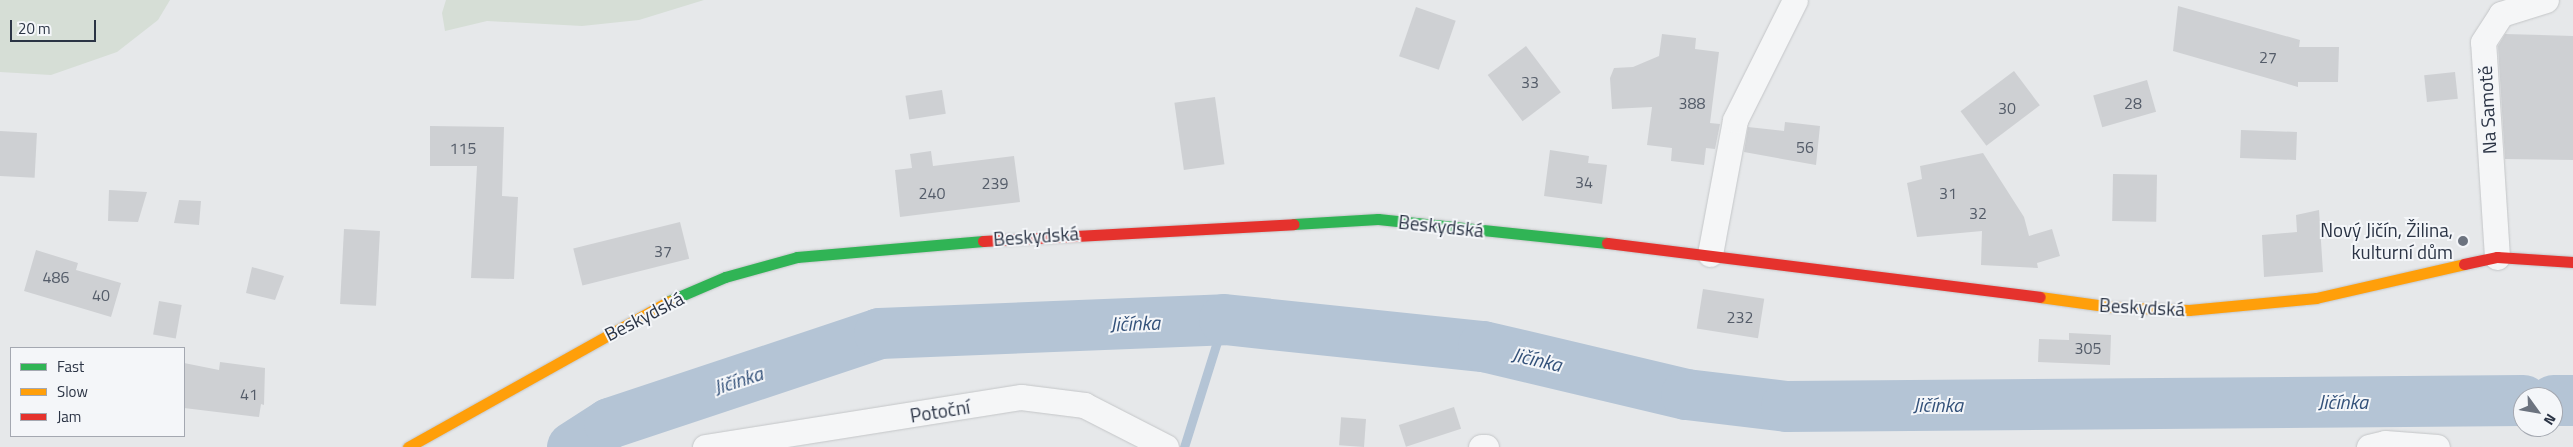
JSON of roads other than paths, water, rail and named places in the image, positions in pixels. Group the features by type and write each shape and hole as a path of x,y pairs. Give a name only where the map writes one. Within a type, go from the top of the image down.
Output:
{"street":[{"path":"1710,254 1734,120 1795,0"},
{"name":"Na Samotě","path":"2497,257 2484,42 2501,14 2546,0"},
{"name":"Beskydská","path":"408,447 666,302 725,277 797,257 901,245 1378,219 1710,254 2112,307 2189,310 2316,298 2497,257 2573,262"},
{"name":"Potoční","path":"705,447 1022,397 1084,405 1166,447"},
{"path":"2369,447 2385,443 2437,447"},
{"path":"1481,447 1486,447"}],"waterway":[{"path":"1184,447 1224,319"},
{"name":"Jičínka","path":"572,447 609,423 879,333 1224,319 1483,346 1686,394 1786,406 2513,400"},
{"name":"Jičínka","path":"2563,400 2573,400"}],"place":[{"name":"Nový Jičín, Žilina, kulturní dům","path":"2463,241"}]}
